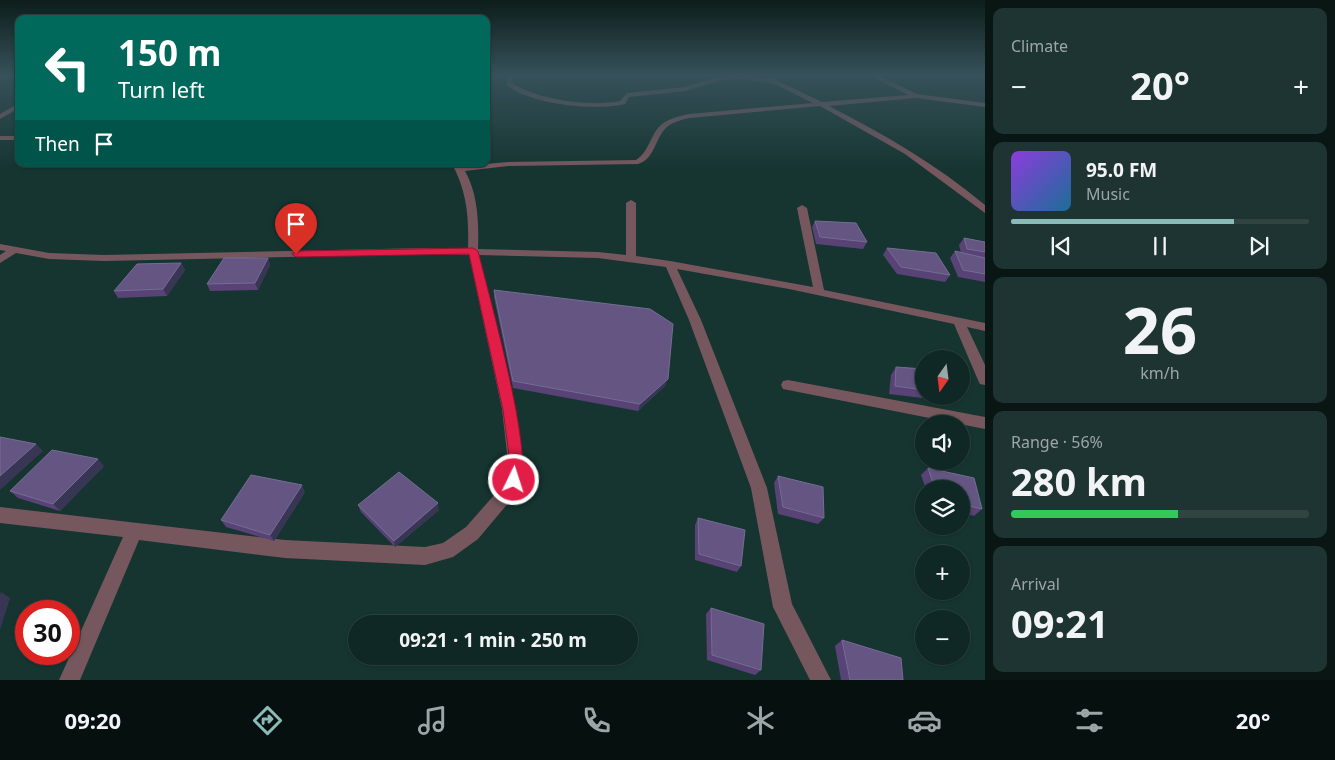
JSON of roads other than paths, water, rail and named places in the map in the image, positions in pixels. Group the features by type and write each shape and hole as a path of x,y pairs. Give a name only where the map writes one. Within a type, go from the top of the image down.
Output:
{"street":[{"path":"490,165 638,162 648,154 658,130 669,121 679,117 804,106"},
{"path":"826,106 882,135 970,196 985,210"},
{"path":"0,117 15,108"},
{"path":"0,138 15,138"},
{"path":"0,515 67,521 134,532 265,547 425,556 446,551 472,533 509,490 517,471 509,410 473,251 474,226 468,189 458,167"},
{"path":"970,196 985,195"},
{"path":"631,203 631,259"},
{"path":"802,208 818,292"},
{"path":"0,247 49,256 104,258 473,251 598,255 670,264 818,292 985,328"},
{"path":"0,260 14,250"},
{"path":"670,264 695,320 759,488 783,607 821,680"},
{"path":"959,322 985,380"},
{"path":"788,385 985,423"},
{"path":"69,680 134,532"}]}
